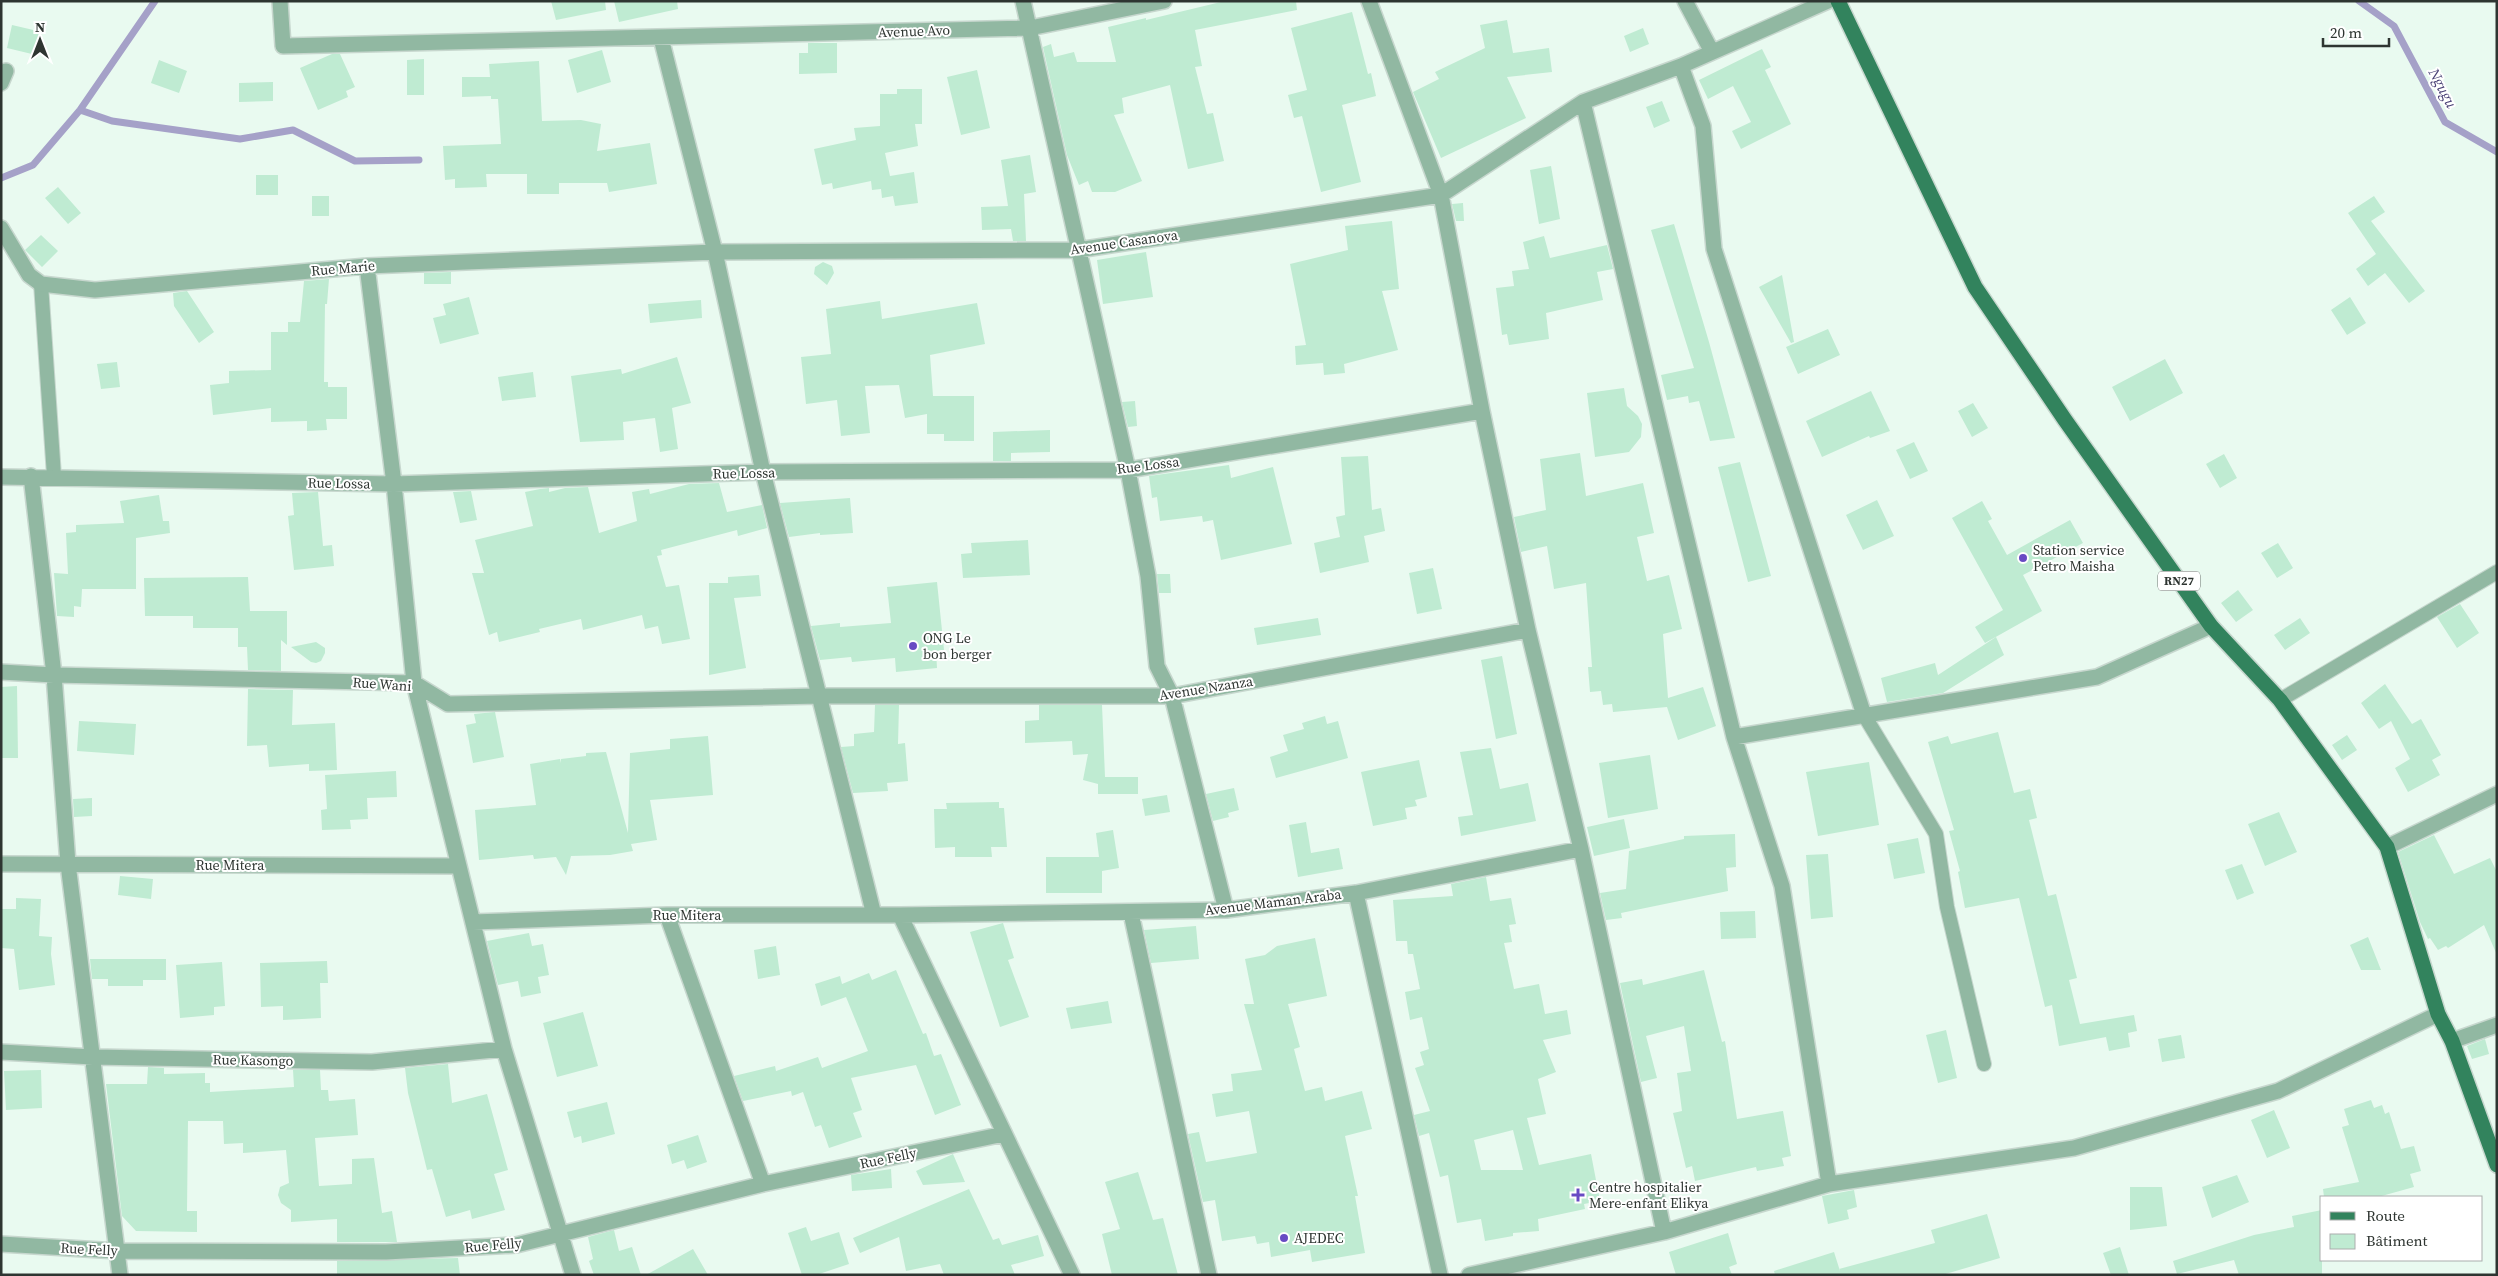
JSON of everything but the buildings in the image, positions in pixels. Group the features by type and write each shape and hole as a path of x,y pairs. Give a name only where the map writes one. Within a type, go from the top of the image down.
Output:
{"main road":[{"name":"RN27","path":"1838,1 1976,288 2065,420 2211,626 2280,700 2387,847 2438,1014 2452,1041 2497,1166"}],"street":[{"name":"Avenue Avo","path":"280,1 282,46 1030,28 1164,1"},
{"path":"1023,1 1128,470 1148,576 1157,666 1172,696 1226,910"},
{"path":"1369,1 1441,195 1482,411 1528,630 1582,849 1664,1232"},
{"path":"1684,1 1712,52"},
{"path":"1441,195 1583,102 1681,66 1828,1"},
{"path":"661,38 715,252 764,472 874,915"},
{"path":"1681,66 1703,126 1714,249 1864,715"},
{"path":"1583,102 1734,737 1782,886 1829,1184"},
{"name":"Avenue Casanova","path":"715,252 1078,250 1441,195"},
{"path":"1,228 29,275 41,284"},
{"name":"Rue Marie","path":"41,284 95,290 367,266 715,252"},
{"path":"367,266 394,484 414,683 504,1049 573,1275"},
{"name":"Rue Lossa","path":"1,477 54,476 394,484 764,472 1128,470 1482,411"},
{"path":"31,476 54,675 68,864 120,1275"},
{"path":"1734,737 2097,677 2211,626"},
{"name":"Avenue Nzanza","path":"819,696 1172,696 1528,630"},
{"name":"Rue Wani","path":"1,672 54,675 414,683 448,704 819,696"},
{"path":"2387,847 2497,794"},
{"name":"Avenue Maman Araba","path":"900,915 1131,913 1226,910 1356,893 1582,849"},
{"name":"Rue Mitera","path":"1,864 459,866"},
{"path":"1356,893 1440,1275"},
{"path":"1131,913 1210,1275"},
{"path":"667,915 763,1184"},
{"name":"Rue Mitera","path":"473,922 667,915 900,915"},
{"path":"900,915 1072,1275"},
{"path":"1469,1275 1664,1232 1829,1184 2074,1148 2278,1092 2438,1014"},
{"path":"2452,1041 2497,1025"},
{"name":"Rue Kasongo","path":"1,1052 93,1056 372,1062 504,1049"},
{"name":"Rue Felly","path":"1,1244 118,1251 386,1252 516,1246 559,1233 763,1184 1004,1134"}],"lane":[{"path":"41,284 54,476"},
{"path":"2280,700 2497,572"},
{"path":"1864,715 1936,834 1947,907 1984,1064"}],"waterway":[{"path":"1,178 33,165 80,110 155,1"},
{"name":"Ngugu","path":"2359,1 2394,26 2445,122 2497,152"},
{"path":"80,110 112,121 240,139 293,130 355,161 419,160"}],"place":[{"name":"Station service Petro Maisha","path":"2023,558"},
{"name":"ONG Le bon berger","path":"913,646"},
{"name":"Centre hospitalier Mere-enfant Elikya","path":"1578,1195"},
{"name":"AJEDEC","path":"1284,1238"}]}
